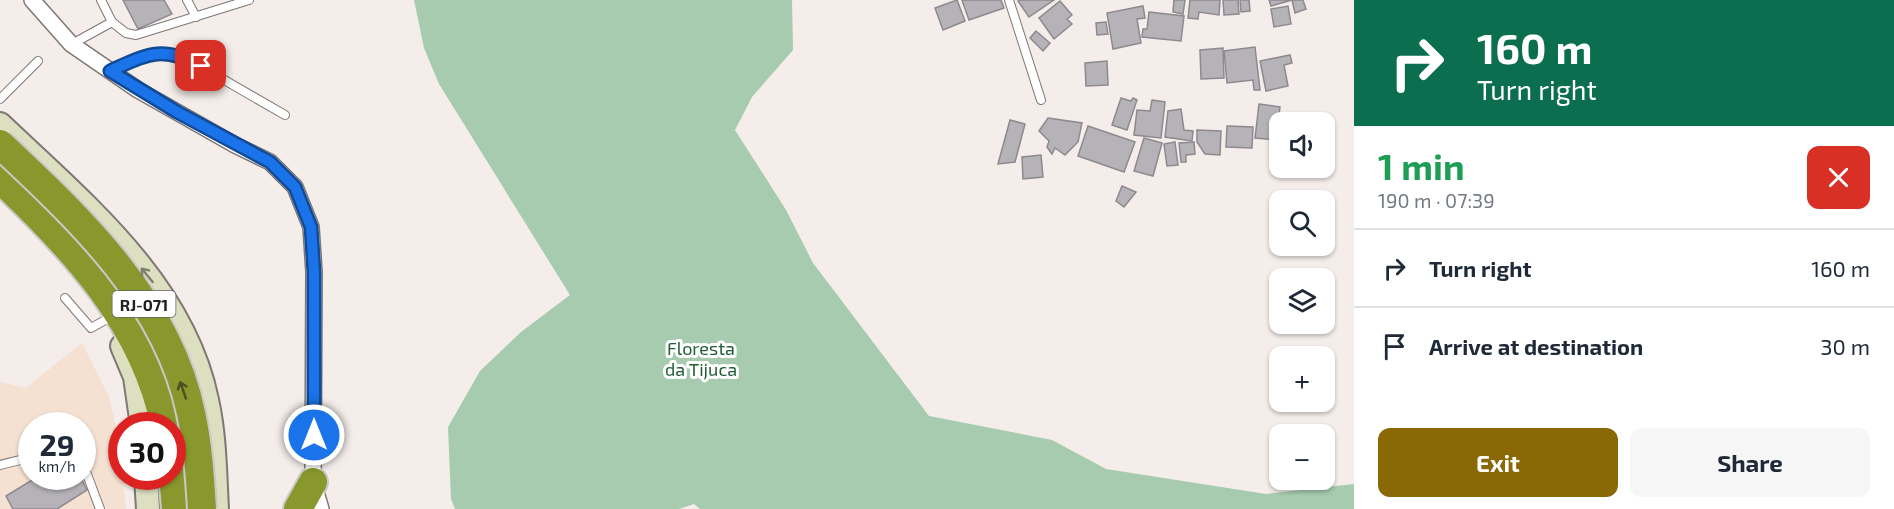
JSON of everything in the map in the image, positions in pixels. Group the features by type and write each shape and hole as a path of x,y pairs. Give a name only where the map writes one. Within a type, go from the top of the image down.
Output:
{"highway":[{"name":"RJ-071","path":"0,144 98,240 140,296 171,352 191,411 199,459 202,509"},
{"name":"RJ-071","path":"0,179 68,248 117,312 140,347 160,399 162,412"},
{"path":"298,509 313,482"},
{"path":"174,490 176,509"}],"main road":[{"path":"0,124 108,228 158,289 185,334 207,398 214,444 217,509"},
{"path":"0,194 52,243 81,279 128,355 135,377 140,412"},
{"path":"147,490 148,509"}],"street":[{"path":"32,0 71,44 138,90 225,140 270,162 295,187 311,227 314,272 313,482 321,509"}],"lane":[{"path":"101,0 112,22 126,33 136,35 196,17 232,3 249,0"},
{"path":"187,0 196,17"},
{"path":"1009,0 1041,100"},
{"path":"71,44 112,22"},
{"path":"110,71 150,53 188,59 285,116"},
{"path":"0,99 38,61"},
{"path":"65,298 91,328 106,319"},
{"path":"0,465 18,460"},
{"path":"93,490 100,509"}],"shaded area":[{"path":"82,343 109,397 112,412 108,412 108,490 124,490 126,509 0,509 0,382 26,388"}],"green space":[{"name":"Floresta da Tijuca","path":"414,0 792,0 793,50 752,97 735,130 786,210 813,263 929,416 1052,440 1106,469 1266,494 1301,490 1335,490 1335,486 1354,484 1354,509 700,509 694,504 679,509 455,509 451,499 448,427 480,371 521,332 570,295 439,84 424,48"}],"building":[{"path":"123,0 164,0 172,14 138,29"},
{"path":"957,0 965,21 943,30 935,8"},
{"path":"962,0 1001,0 1004,8 969,20"},
{"path":"1054,0 1029,17 1018,1"},
{"path":"1174,0 1185,0 1183,14 1173,12"},
{"path":"1190,0 1220,0 1219,15 1199,12 1198,19 1188,18"},
{"path":"1223,0 1238,0 1239,14 1224,15"},
{"path":"1240,0 1249,0 1250,11 1241,12"},
{"path":"1269,0 1292,0 1271,6"},
{"path":"1292,0 1303,0 1306,9 1295,13"},
{"path":"1060,1 1072,15 1067,19 1072,24 1054,39 1039,18"},
{"path":"1143,6 1145,18 1137,19 1141,43 1113,49 1107,13"},
{"path":"1288,6 1291,24 1274,27 1271,9"},
{"path":"1149,12 1184,16 1181,41 1142,37 1143,29 1147,29"},
{"path":"1106,22 1108,34 1097,35 1096,23"},
{"path":"1036,31 1050,43 1043,51 1030,38"},
{"path":"1255,47 1260,90 1254,90 1253,80 1227,83 1224,51"},
{"path":"1223,48 1224,78 1201,79 1200,50"},
{"path":"1290,55 1292,63 1284,65 1288,86 1266,91 1260,61"},
{"path":"1107,61 1108,85 1086,86 1085,63"},
{"path":"1121,98 1137,100 1127,130 1112,125"},
{"path":"1152,100 1165,102 1161,138 1134,135 1137,110 1150,111"},
{"path":"1259,104 1280,107 1279,112 1269,112 1269,139 1255,138"},
{"path":"1181,109 1184,130 1193,131 1192,141 1165,137 1168,111"},
{"path":"1048,118 1082,123 1078,142 1065,155 1055,148 1052,154 1047,147 1049,141 1039,131"},
{"path":"1010,120 1025,124 1015,162 998,164"},
{"path":"1088,126 1135,142 1124,172 1078,156"},
{"path":"1227,126 1253,127 1252,148 1226,147"},
{"path":"1197,130 1221,131 1220,155 1205,154 1197,142"},
{"path":"1144,138 1162,143 1153,176 1134,171"},
{"path":"1175,142 1178,165 1167,166 1164,144"},
{"path":"1194,142 1195,154 1186,155 1186,162 1181,162 1179,143"},
{"path":"1041,155 1043,177 1023,179 1022,157"},
{"path":"1122,186 1136,192 1124,207 1116,201"},
{"path":"18,489 87,490 57,509 13,509 6,496"}],"route":[{"path":"201,66 188,59 158,52 150,53 110,71 138,90 235,146 270,162 295,187 311,227 314,272 314,435"}]}
